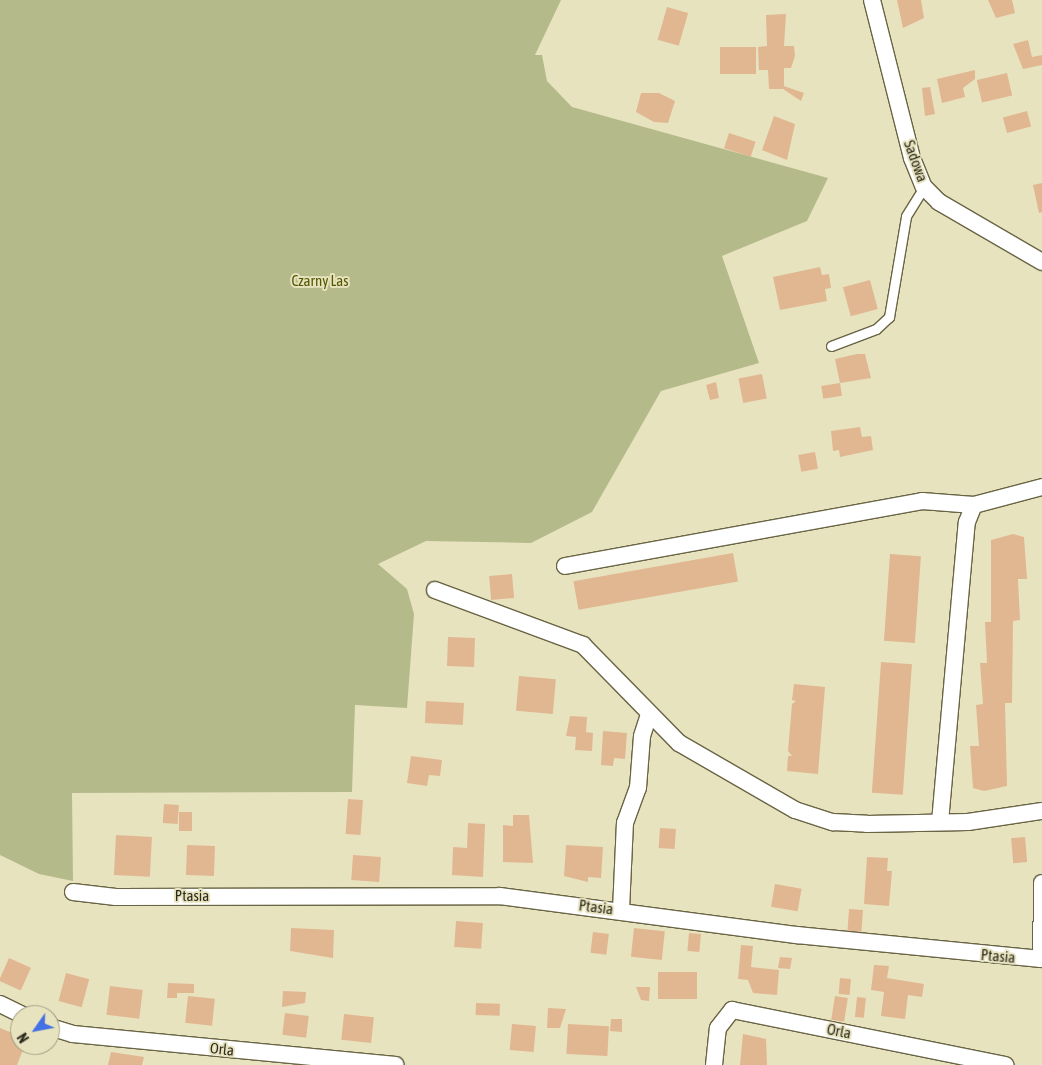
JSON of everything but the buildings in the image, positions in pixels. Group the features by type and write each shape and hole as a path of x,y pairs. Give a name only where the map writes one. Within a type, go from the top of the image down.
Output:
{"street":[{"name":"Sadowa","path":"872,0 912,158 924,187 939,202 1042,262"},
{"path":"566,566 922,501 974,505 1042,487"},
{"path":"940,822 967,522 974,505"},
{"path":"435,590 583,645 618,676 649,715 691,752 795,810 833,822 940,822 1042,811"},
{"path":"621,910 625,823 638,788 642,736 649,715"},
{"name":"Ptasia","path":"73,892 116,896 500,896 621,910 797,935 1040,959 1042,883"},
{"name":"Orla","path":"714,1065 718,1028 732,1010 1006,1065"},
{"name":"Orla","path":"60,1031 73,1034 396,1065"}],"lane":[{"path":"832,346 876,329 889,317 906,216 924,187"}],"green space":[{"name":"Czarny Las","path":"0,0 561,0 535,55 542,55 547,81 572,107 828,178 807,221 722,256 759,363 661,391 592,512 531,543 426,541 378,564 407,589 414,614 407,708 355,705 352,792 72,793 73,881 39,874 0,855"}]}
